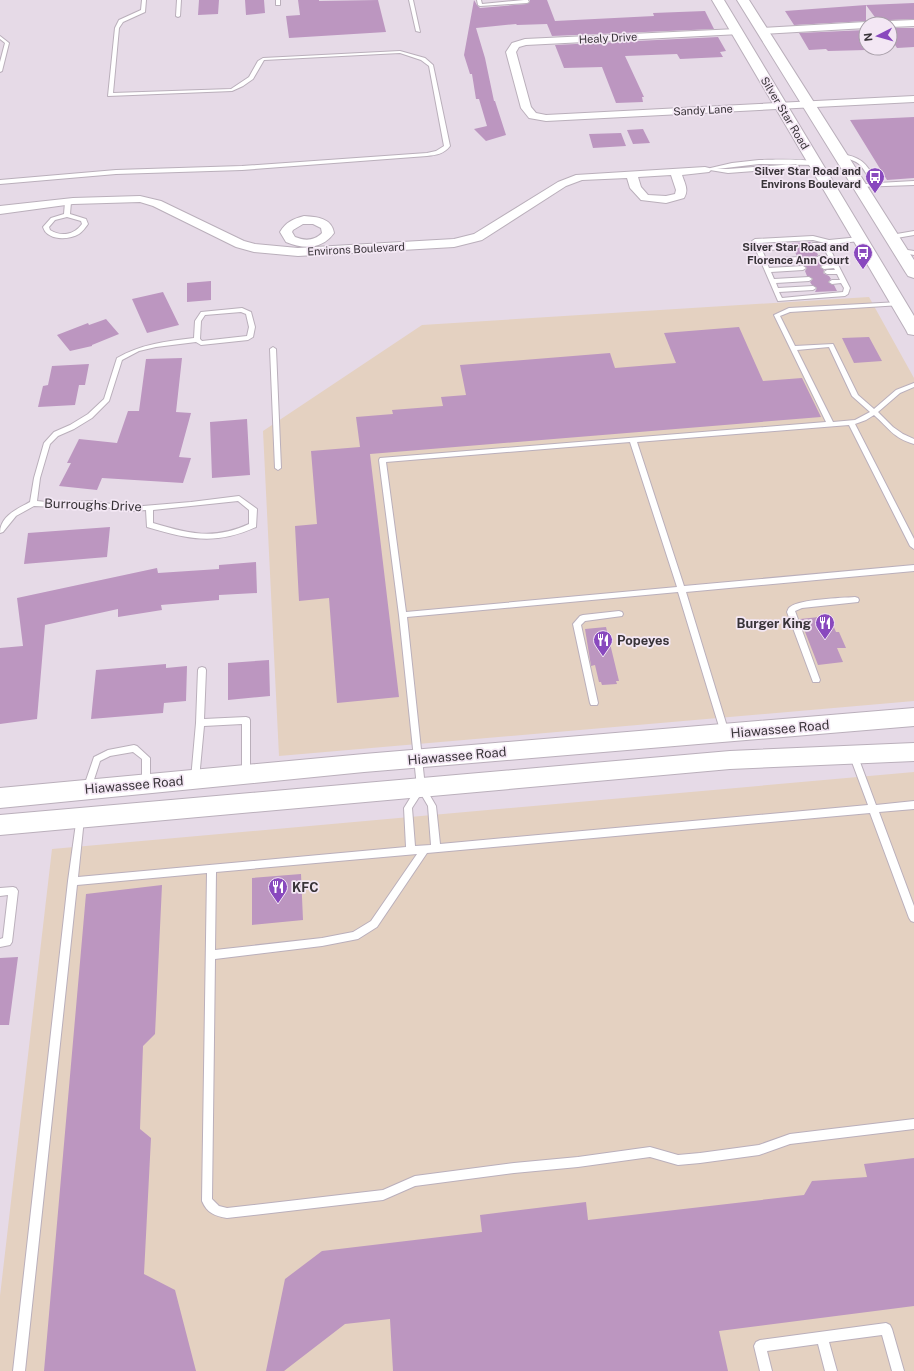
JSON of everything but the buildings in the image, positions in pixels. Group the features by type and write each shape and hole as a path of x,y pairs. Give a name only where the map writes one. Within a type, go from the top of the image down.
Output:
{"main road":[{"name":"Silver Star Road","path":"718,0 914,330"},
{"name":"Silver Star Road","path":"743,0 892,237 911,252 914,273"},
{"path":"899,304 914,312"}],"street":[{"path":"898,24 914,23"},
{"path":"762,31 858,25"},
{"name":"Healy Drive","path":"519,78 511,52 515,45 526,42 737,32"},
{"name":"Sandy Lane","path":"519,78 526,108 533,116 546,118 914,99"},
{"name":"Environs Boulevard","path":"0,210 68,202 140,199 158,203 240,244 254,248 298,252 311,247 454,243 478,237 562,184 580,177 705,170"},
{"path":"631,174 636,188 645,198 666,200 680,196 682,190 675,171"},
{"name":"Hiawassee Road","path":"0,798 246,774 914,717"},
{"name":"Hiawassee Road","path":"0,826 730,760 914,752"}],"lane":[{"path":"0,182 116,172 242,168 436,154 445,150 447,146 431,65 423,59 400,52 263,59 259,61 255,74 245,83 232,90 110,95 116,28 121,21 143,11 144,0"},
{"path":"178,0 178,16"},
{"path":"411,0 418,31"},
{"path":"479,0 480,5 503,2 527,2 526,0"},
{"path":"0,37 7,43 0,71"},
{"path":"841,156 853,156 860,160 876,185"},
{"name":"Environs Boulevard","path":"705,170 728,171 782,168 815,163"},
{"path":"860,186 914,183"},
{"path":"67,215 68,202"},
{"path":"67,215 84,220 85,224 83,228 78,232 64,236 57,236 47,231 46,227 48,223 53,219 67,215"},
{"path":"892,237 914,233"},
{"path":"813,238 827,243 838,272 847,288 845,294 839,296 780,300 755,242 813,238"},
{"path":"813,245 860,239"},
{"path":"758,249 793,247"},
{"path":"827,272 838,272"},
{"path":"827,272 838,272"},
{"path":"827,272 838,272"},
{"path":"827,272 838,272"},
{"path":"770,276 806,274"},
{"path":"770,276 806,274"},
{"path":"770,276 806,274"},
{"path":"770,276 806,274"},
{"path":"831,425 777,315 789,310 899,304"},
{"path":"33,503 37,478 47,443 56,434 90,416 107,400 118,359 128,353 155,345 197,340 202,343 246,339 250,337 252,327 249,313 242,310 203,313 198,321 197,340"},
{"path":"793,348 831,345 856,396 896,433 914,442"},
{"path":"272,349 278,468"},
{"path":"436,848 432,806 421,787 403,615 382,460 851,423 861,421 899,390 914,385"},
{"path":"851,423 911,536 914,546"},
{"path":"633,440 682,589 725,733"},
{"name":"Burroughs Drive","path":"0,530 13,514 33,503 92,503 131,508 191,504 239,498 253,509 253,525 238,533 210,538 186,535 150,525 149,507"},
{"path":"403,615 914,568"},
{"path":"816,680 791,612 792,609 801,605 856,600"},
{"path":"594,703 576,624 583,618 619,614"},
{"path":"196,779 202,670"},
{"path":"200,723 246,720 246,774"},
{"path":"87,789 97,759 108,753 134,748 146,758 146,784"},
{"path":"852,754 914,918"},
{"path":"411,850 408,808 421,787"},
{"path":"73,881 914,805"},
{"path":"19,1371 80,819"},
{"path":"211,954 322,942 355,936 374,924 425,849"},
{"path":"212,868 207,1201 216,1211 227,1213 383,1195 415,1180 578,1162 650,1152 678,1160 707,1157 759,1150 790,1139 914,1124"},
{"path":"0,892 13,891 8,942 0,943"},
{"path":"766,1371 760,1346 886,1329 898,1371"},
{"path":"822,1338 831,1371"}],"shaded area":[{"path":"869,297 914,378 914,701 279,756 263,431 422,325"},
{"path":"914,772 914,1371 0,1371 0,1296 52,849"}],"place":[{"name":"Silver Star Road and Environs Boulevard","path":"875,194"},
{"name":"Silver Star Road and Florence Ann Court","path":"863,270"},
{"name":"Burger King","path":"825,640"},
{"name":"Popeyes","path":"603,657"},
{"name":"KFC","path":"278,904"}]}
